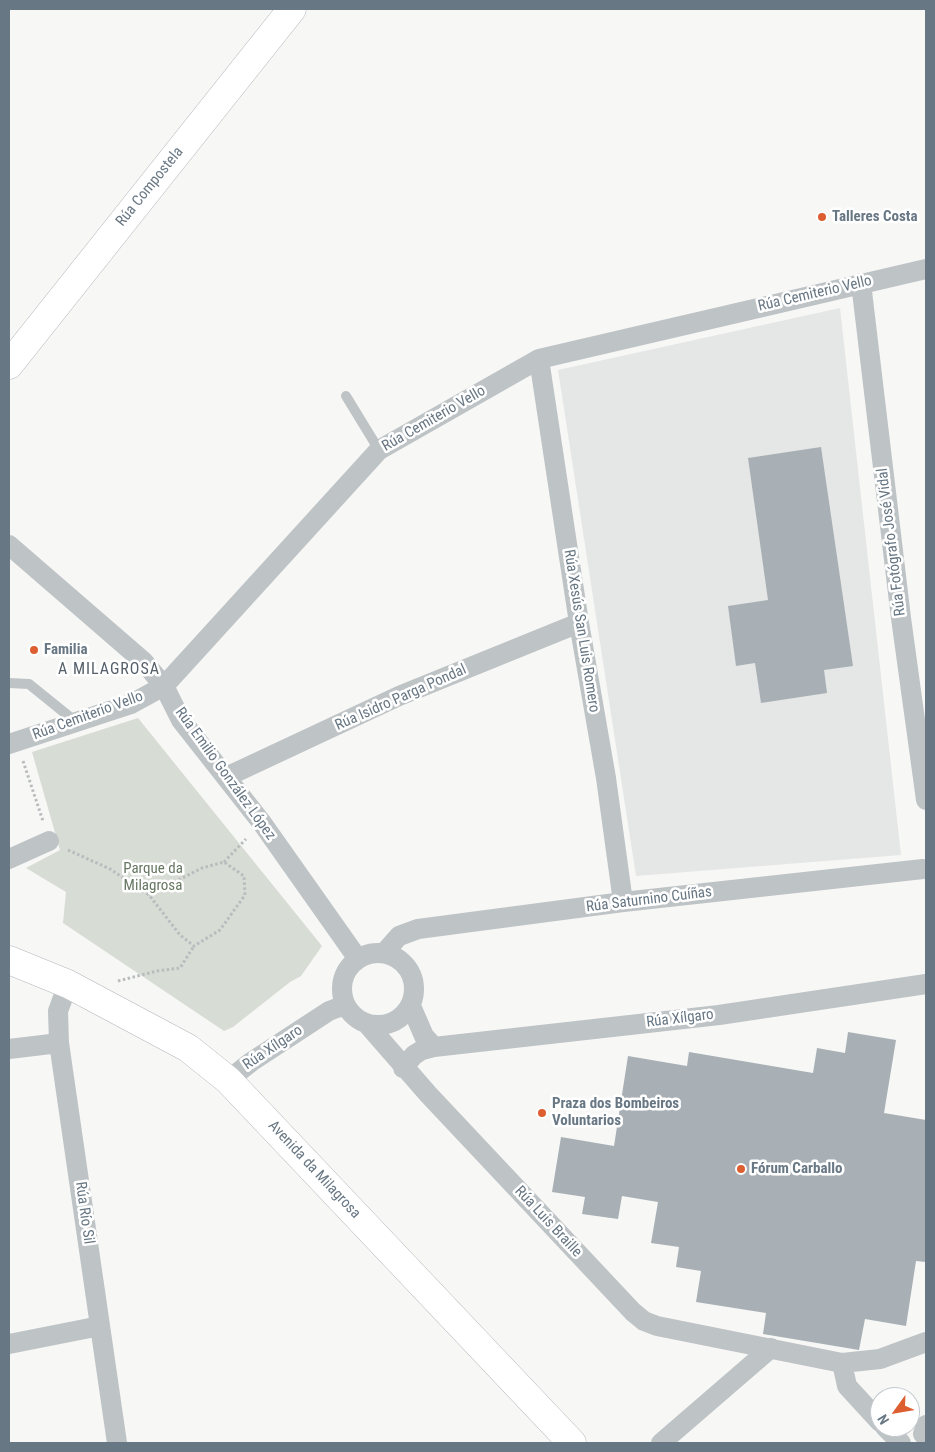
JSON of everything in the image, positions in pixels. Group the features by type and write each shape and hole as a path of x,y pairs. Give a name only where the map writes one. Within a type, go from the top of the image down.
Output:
{"street":[{"name":"Rúa Compostela","path":"9,365 292,9"},
{"name":"Rúa Cemiterio Vello","path":"12,743 132,704 164,686 379,450 538,359 926,269"},
{"name":"Rúa Fotógrafo José Vidal","path":"861,283 900,608 926,800"},
{"name":"Rúa Xesús San Luis Romero","path":"538,359 579,623 606,778 623,902"},
{"name":"Rúa Emilio González López","path":"9,545 143,661 164,686 182,720 262,823 358,959"},
{"name":"Rúa Isidro Parga Pondal","path":"226,777 399,696 579,623"},
{"path":"9,859 49,841"},
{"name":"Rúa Saturnino Cuíñas","path":"384,953 399,936 418,929 623,902 925,873"},
{"path":"384,953 398,959 409,969 414,981 413,1000 404,1016 388,1025 379,1026 367,1024 352,1016 345,1005 342,992 343,980 350,967 358,959 370,954 384,953"},
{"name":"Avenida da Milagrosa","path":"9,960 76,988 188,1048 228,1080 569,1442"},
{"name":"Rúa Xílgaro","path":"403,1068 414,1055 422,1050 434,1047 720,1014 926,984"},
{"name":"Rúa Río Sil","path":"76,988 58,1011 59,1043 117,1443"},
{"name":"Rúa Xílgaro","path":"228,1080 251,1062 321,1016 345,1005"},
{"path":"411,1006 424,1036 434,1047"},
{"name":"Rúa Luis Braille","path":"367,1024 403,1068 633,1312 644,1321 658,1326 842,1363 880,1359 926,1342"},
{"path":"9,1049 59,1043"},
{"path":"9,1344 100,1326"},
{"path":"661,1443 771,1348"},
{"path":"842,1363 847,1386 870,1411"}],"lane":[{"path":"346,396 379,450"},
{"path":"9,683 29,684 76,722"}],"path":[{"path":"12,743 49,841 110,869 149,895 180,934 194,946"},
{"path":"149,895 202,868 224,862 262,823"},
{"path":"76,988 180,968 194,946 220,930 245,896 244,876 224,862"}],"shaded area":[{"path":"840,308 901,855 636,876 558,370"}],"green space":[{"name":"Parque da Milagrosa","path":"138,718 322,946 301,976 290,982 233,1027 224,1031 63,923 66,892 26,868 60,850 32,752"}],"building":[{"path":"821,447 853,666 824,670 827,693 761,703 755,663 736,666 728,606 768,600 748,458"},
{"name":"Fórum Carballo","path":"848,1032 896,1040 884,1113 926,1120 926,1262 916,1261 906,1326 865,1319 859,1350 763,1334 766,1313 696,1302 701,1271 676,1267 679,1247 651,1243 658,1202 622,1196 618,1219 582,1214 585,1197 552,1192 561,1137 614,1146 628,1056 687,1066 689,1052 813,1073 817,1048 845,1053"}],"place":[{"name":"Talleres Costa","path":"822,217"},
{"name":"Familia","path":"34,650"},
{"name":"Praza dos Bombeiros Voluntarios","path":"542,1113"},
{"name":"Fórum Carballo","path":"741,1169"}],"district":[{"name":"A MILAGROSA","path":"109,670"}]}
